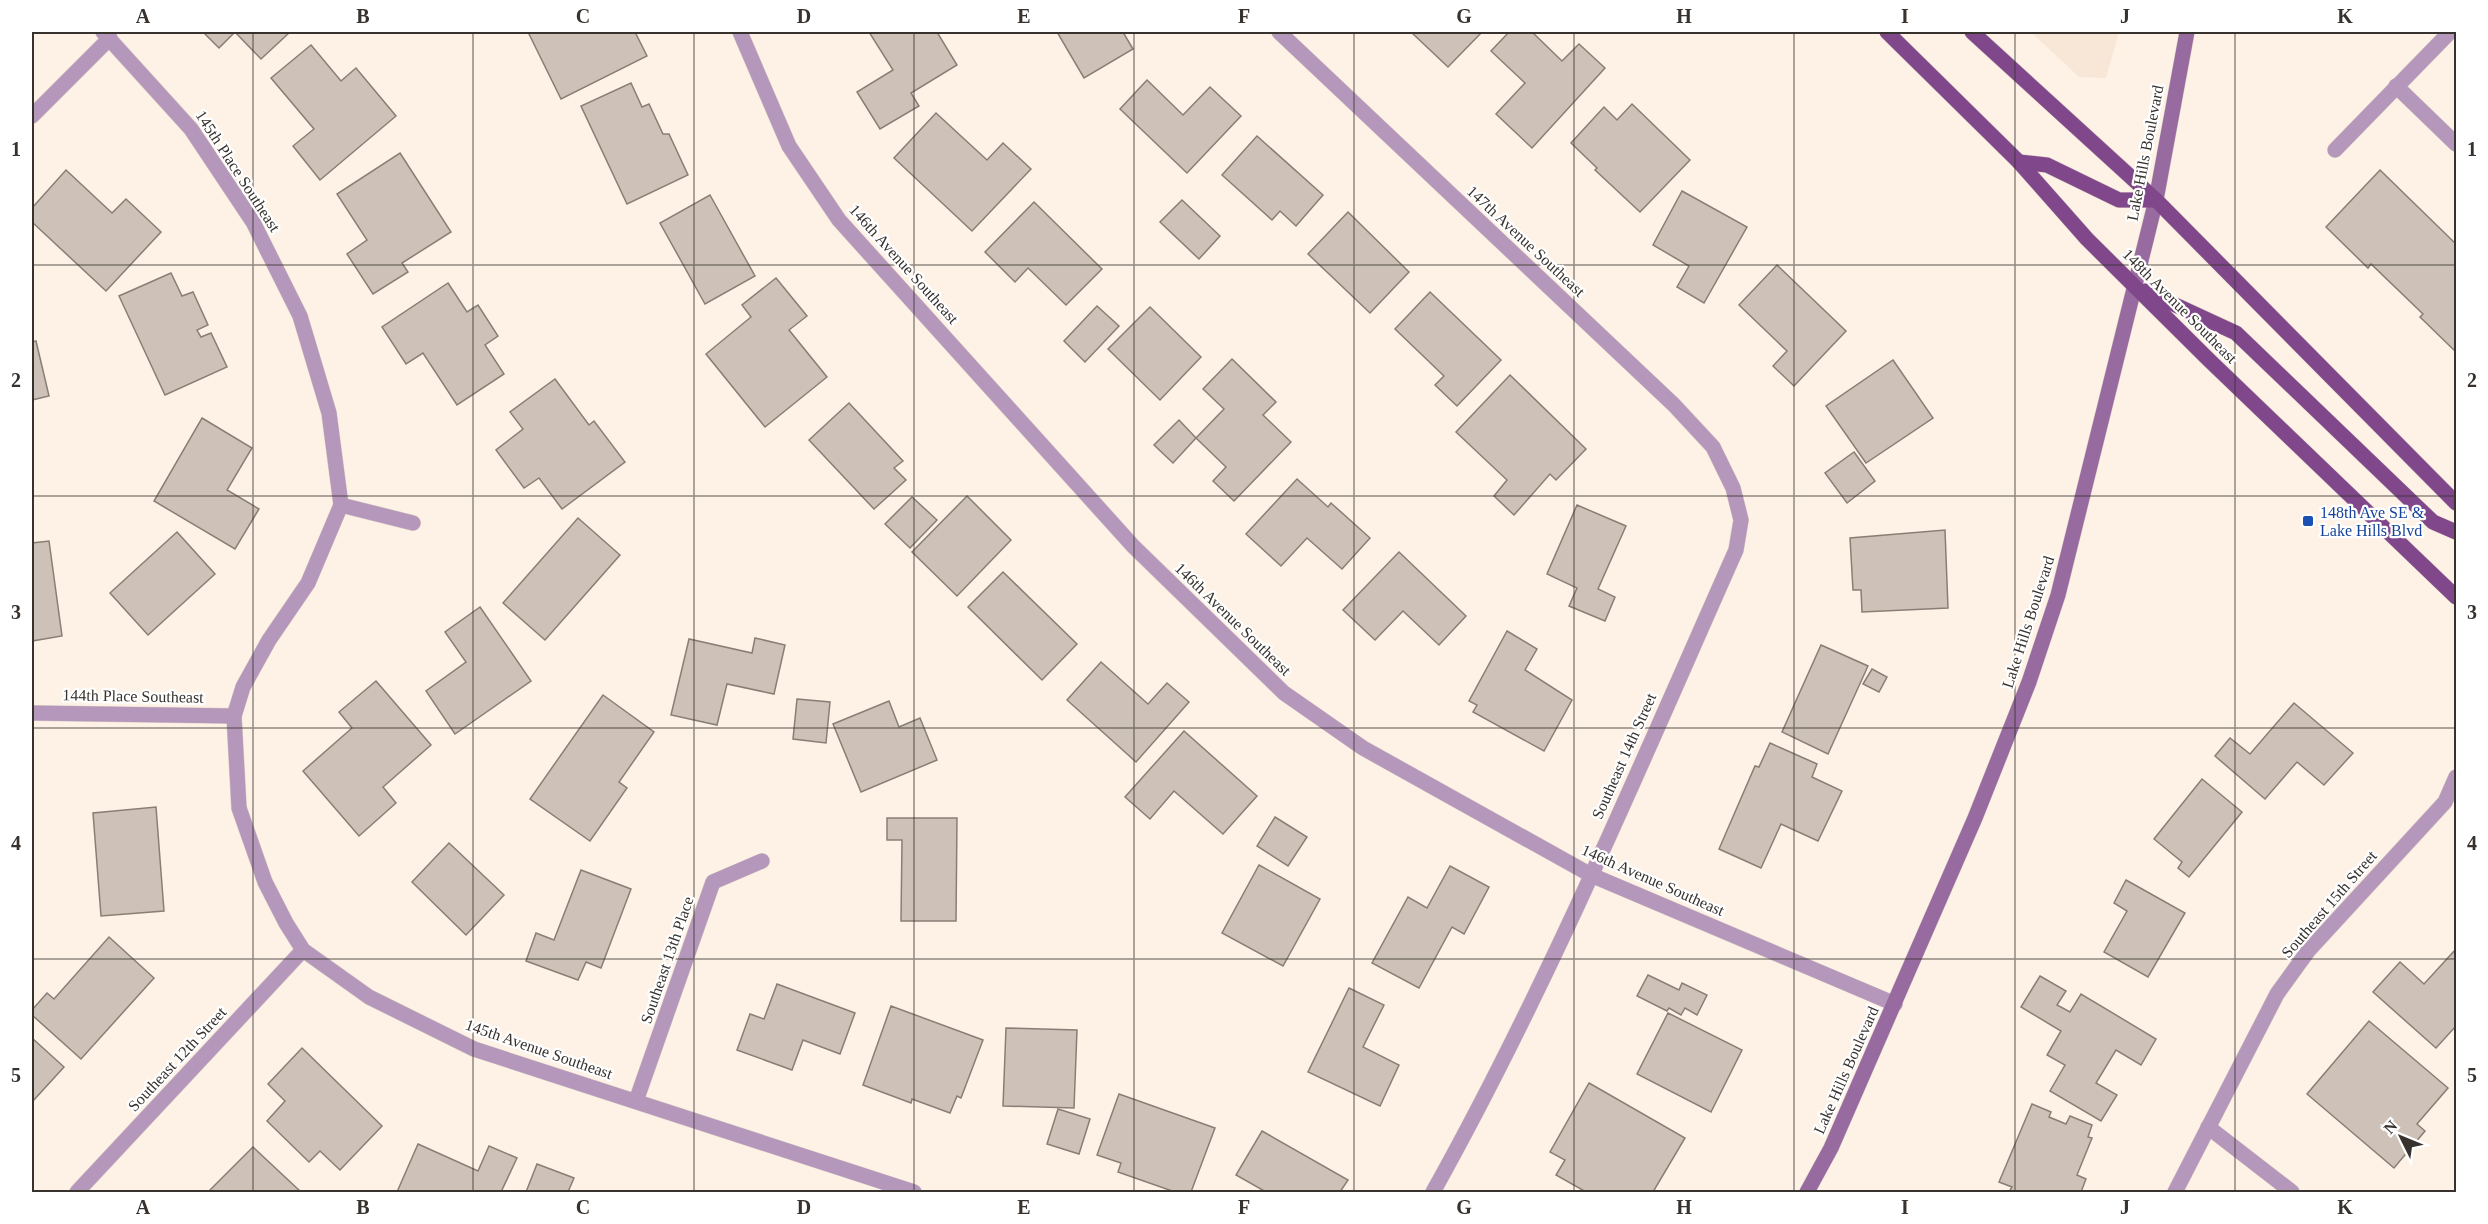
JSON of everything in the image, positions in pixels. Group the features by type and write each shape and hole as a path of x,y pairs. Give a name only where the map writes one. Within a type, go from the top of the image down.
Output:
{"main road":[{"name":"148th Avenue Southeast","path":"1887,32 2019,162 2087,239 2134,286 2457,597"},
{"path":"1972,32 2156,200 2457,503"},
{"path":"2019,162 2047,165 2119,200 2156,200"},
{"path":"2134,286 2236,333 2433,522 2457,532"}],"street":[{"name":"146th Avenue Southeast","path":"740,32 789,146 839,220 1142,555 1284,693 1363,748 1591,875 1895,1004"},
{"name":"147th Avenue Southeast","path":"1279,32 1674,405 1713,447 1733,488"},
{"name":"Lake Hills Boulevard","path":"1807,1192 1831,1148 1975,818 2029,682 2051,617 2156,200 2187,32"},
{"path":"2335,150 2450,32"},
{"path":"32,116 107,35"},
{"name":"145th Place Southeast","path":"107,35 191,129 253,222 300,316 329,412 342,506"},
{"path":"2396,86 2457,144"},
{"name":"Southeast 14th Street","path":"1433,1192 1483,1102 1591,875 1736,550 1741,520 1733,488"},
{"path":"234,716 243,687 308,583 342,506 413,523"},
{"name":"144th Place Southeast","path":"32,713 234,716"},
{"name":"145th Avenue Southeast","path":"234,716 239,808 265,882 285,923 303,950 369,998 474,1049 914,1192"},
{"name":"Southeast 15th Street","path":"2175,1192 2277,994 2308,951 2445,802 2457,777"},
{"name":"Southeast 13th Place","path":"636,1101 713,882 762,861"},
{"name":"Southeast 12th Street","path":"77,1192 303,950"},
{"path":"2208,1127 2292,1192"}],"shaded area":[{"path":"2031,32 2119,32 2106,78 2079,77"}],"building":[{"path":"203,32 235,32 219,48"},
{"path":"235,32 290,32 261,59"},
{"path":"528,32 635,32 647,56 561,99"},
{"path":"869,32 937,32 957,65 911,93 919,106 880,129 857,92 893,70"},
{"path":"1057,32 1123,32 1133,49 1084,78"},
{"path":"1411,32 1482,32 1448,67"},
{"path":"1509,32 1532,32 1562,61 1579,44 1605,68 1532,148 1496,114 1525,83 1491,51"},
{"path":"311,45 341,81 356,68 396,116 320,180 293,146 314,129 271,78"},
{"path":"1147,80 1183,115 1210,87 1241,116 1187,173 1120,109"},
{"path":"631,83 642,107 649,104 663,134 669,134 688,175 627,204 581,106"},
{"path":"1632,104 1690,160 1640,212 1595,170 1597,168 1571,143 1604,107 1617,120"},
{"path":"936,113 987,160 1003,143 1031,169 972,231 894,158"},
{"path":"1257,136 1323,195 1296,226 1280,211 1272,220 1222,175"},
{"path":"400,153 451,232 402,263 408,272 373,294 347,254 367,240 337,194"},
{"path":"66,170 112,213 126,199 161,232 106,291 32,222 32,208"},
{"path":"2380,170 2456,244 2456,352 2420,317 2423,314 2371,264 2368,268 2326,227"},
{"path":"1682,191 1747,227 1704,303 1677,287 1689,266 1653,245"},
{"path":"710,195 755,276 705,304 660,223"},
{"path":"1182,200 1220,236 1199,259 1160,222"},
{"path":"1034,202 1102,269 1066,305 1028,268 1015,282 985,252"},
{"path":"1348,212 1409,272 1370,313 1308,254"},
{"path":"1777,265 1846,331 1794,386 1773,366 1787,351 1739,305"},
{"path":"171,273 182,296 193,292 208,325 197,330 201,337 211,333 227,367 165,395 119,296"},
{"path":"776,278 807,316 789,330 827,377 765,427 706,354 751,317 742,305"},
{"path":"448,283 467,312 478,305 498,336 485,345 504,374 457,405 423,353 406,364 382,327"},
{"path":"1430,292 1501,360 1457,406 1435,385 1444,376 1395,329"},
{"path":"1097,306 1119,326 1085,362 1064,341"},
{"path":"1150,307 1201,357 1160,400 1108,349"},
{"path":"36,341 49,396 32,400 32,342"},
{"path":"1232,359 1276,402 1263,415 1291,442 1234,501 1213,481 1226,467 1196,438 1224,409 1203,389"},
{"path":"1893,360 1933,418 1866,463 1826,406"},
{"path":"1510,375 1586,449 1556,480 1550,474 1514,515 1494,496 1507,480 1456,432"},
{"path":"555,379 589,425 594,421 625,462 562,509 539,478 524,488 496,450 523,429 510,412"},
{"path":"849,403 903,461 894,468 906,480 874,509 809,440"},
{"path":"202,418 252,448 227,490 259,509 235,549 154,501"},
{"path":"1179,420 1196,438 1173,463 1154,445"},
{"path":"1854,452 1875,481 1847,503 1825,473"},
{"path":"1297,479 1328,507 1331,503 1370,538 1342,569 1307,538 1281,566 1246,534"},
{"path":"967,496 1011,540 957,596 912,552"},
{"path":"912,497 937,520 910,548 885,524"},
{"path":"1577,505 1626,526 1598,589 1615,597 1605,621 1569,606 1577,588 1547,574"},
{"path":"578,518 620,555 545,640 503,603"},
{"path":"1945,530 1948,608 1862,612 1861,590 1853,590 1850,538"},
{"path":"177,532 215,574 148,635 110,593"},
{"path":"49,541 62,636 32,641 32,543"},
{"path":"1399,552 1466,616 1439,645 1403,611 1375,640 1343,610"},
{"path":"1003,572 1077,644 1042,680 968,607"},
{"path":"480,607 531,681 455,734 426,691 466,662 445,632"},
{"path":"1507,631 1537,649 1525,670 1572,700 1544,751 1473,712 1477,705 1469,701"},
{"path":"755,638 785,645 774,694 727,684 717,725 671,715 689,639 752,653"},
{"path":"1821,645 1868,666 1828,754 1782,732"},
{"path":"1101,662 1148,704 1167,683 1189,702 1136,762 1067,700"},
{"path":"1872,669 1887,677 1879,692 1863,684"},
{"path":"376,681 431,745 383,787 396,803 359,836 303,771 352,728 339,712"},
{"path":"603,695 654,732 619,782 627,788 590,841 530,799"},
{"path":"797,699 830,702 826,743 793,739"},
{"path":"889,701 899,727 920,718 937,760 861,792 833,724"},
{"path":"2294,703 2353,753 2324,785 2297,762 2265,799 2215,756 2230,738 2250,754"},
{"path":"1184,731 1257,796 1223,834 1174,791 1150,819 1125,797"},
{"path":"1770,743 1817,764 1812,777 1842,791 1818,841 1781,824 1761,868 1719,849 1755,766 1759,767"},
{"path":"2202,779 2242,812 2189,877 2178,868 2182,862 2154,839"},
{"path":"156,807 164,911 101,916 93,813"},
{"path":"1275,817 1307,837 1288,866 1257,846"},
{"path":"887,818 957,818 956,921 901,921 902,840 887,840"},
{"path":"449,843 504,895 466,935 412,882"},
{"path":"1259,865 1320,899 1283,966 1222,933"},
{"path":"1450,866 1489,887 1464,934 1452,927 1419,988 1372,963 1408,897 1427,908"},
{"path":"581,870 631,889 601,968 586,962 578,980 526,961 536,933 554,940"},
{"path":"2126,880 2185,913 2148,977 2104,952 2127,911 2114,903"},
{"path":"109,937 154,978 81,1059 32,1015 32,1010 47,993 54,999"},
{"path":"2456,949 2456,1026 2436,1048 2373,992 2400,962 2424,984"},
{"path":"1648,975 1679,990 1682,983 1707,995 1697,1015 1685,1008 1681,1015 1669,1008 1667,1011 1637,996"},
{"path":"2040,976 2066,991 2057,1005 2070,1012 2081,994 2156,1039 2141,1065 2116,1050 2096,1083 2117,1095 2101,1121 2050,1091 2065,1065 2047,1055 2061,1031 2021,1007"},
{"path":"777,984 855,1013 840,1054 803,1040 792,1070 737,1050 750,1014 764,1019"},
{"path":"1349,988 1384,1005 1363,1047 1399,1065 1380,1106 1308,1072"},
{"path":"891,1006 983,1040 961,1098 957,1096 950,1113 912,1099 911,1103 863,1085"},
{"path":"1668,1013 1742,1050 1711,1112 1637,1074"},
{"path":"2369,1021 2448,1088 2417,1124 2425,1131 2394,1168 2307,1094"},
{"path":"1006,1028 1077,1030 1074,1108 1003,1106"},
{"path":"32,1038 64,1067 32,1102"},
{"path":"302,1048 382,1126 340,1170 320,1151 309,1162 267,1121 285,1101 268,1084"},
{"path":"1589,1083 1685,1138 1653,1192 1586,1192 1556,1175 1565,1160 1550,1152"},
{"path":"1119,1094 1215,1128 1191,1192 1175,1192 1118,1172 1121,1163 1097,1155"},
{"path":"2032,1104 2051,1112 2049,1117 2066,1124 2070,1116 2092,1125 2088,1137 2092,1138 2077,1175 2086,1179 2081,1192 2009,1192 2012,1187 1999,1182"},
{"path":"1058,1109 1090,1119 1079,1154 1047,1144"},
{"path":"1262,1131 1348,1180 1340,1192 1266,1192 1236,1175"},
{"path":"418,1144 478,1171 489,1146 517,1158 501,1192 397,1192"},
{"path":"253,1147 301,1192 208,1192"},
{"path":"537,1164 574,1178 568,1192 526,1192"}],"place":[{"name":"148th Ave SE & Lake Hills Blvd","path":"2308,521"}]}
